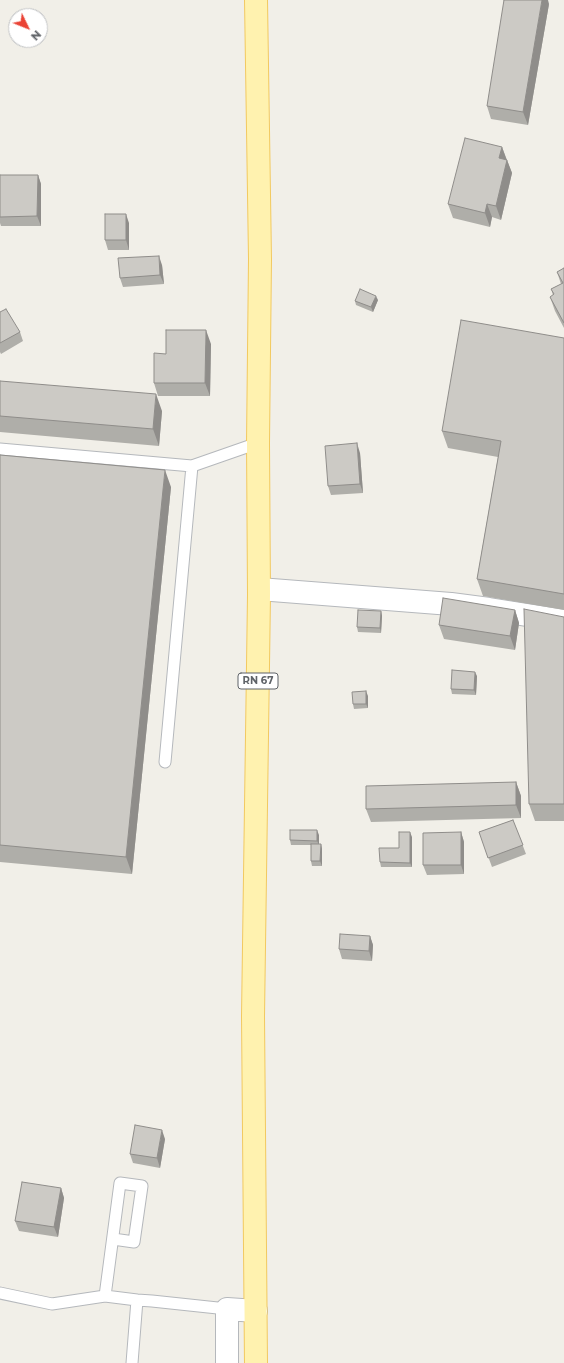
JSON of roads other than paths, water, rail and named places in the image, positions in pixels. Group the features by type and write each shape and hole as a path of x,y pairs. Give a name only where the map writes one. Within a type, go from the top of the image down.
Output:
{"main road":[{"name":"RN 67","path":"256,0 260,259 258,443 259,589 253,1016 256,1363"}],"street":[{"path":"259,589 451,604 564,621"},
{"path":"227,1363 227,1309 256,1311"}],"lane":[{"path":"0,449 192,466 258,443"},
{"path":"165,762 192,466"},
{"path":"105,1296 120,1183 142,1186 134,1242 113,1239"},
{"path":"0,1292 52,1304 105,1296 227,1309"},
{"path":"132,1363 137,1300"}]}
